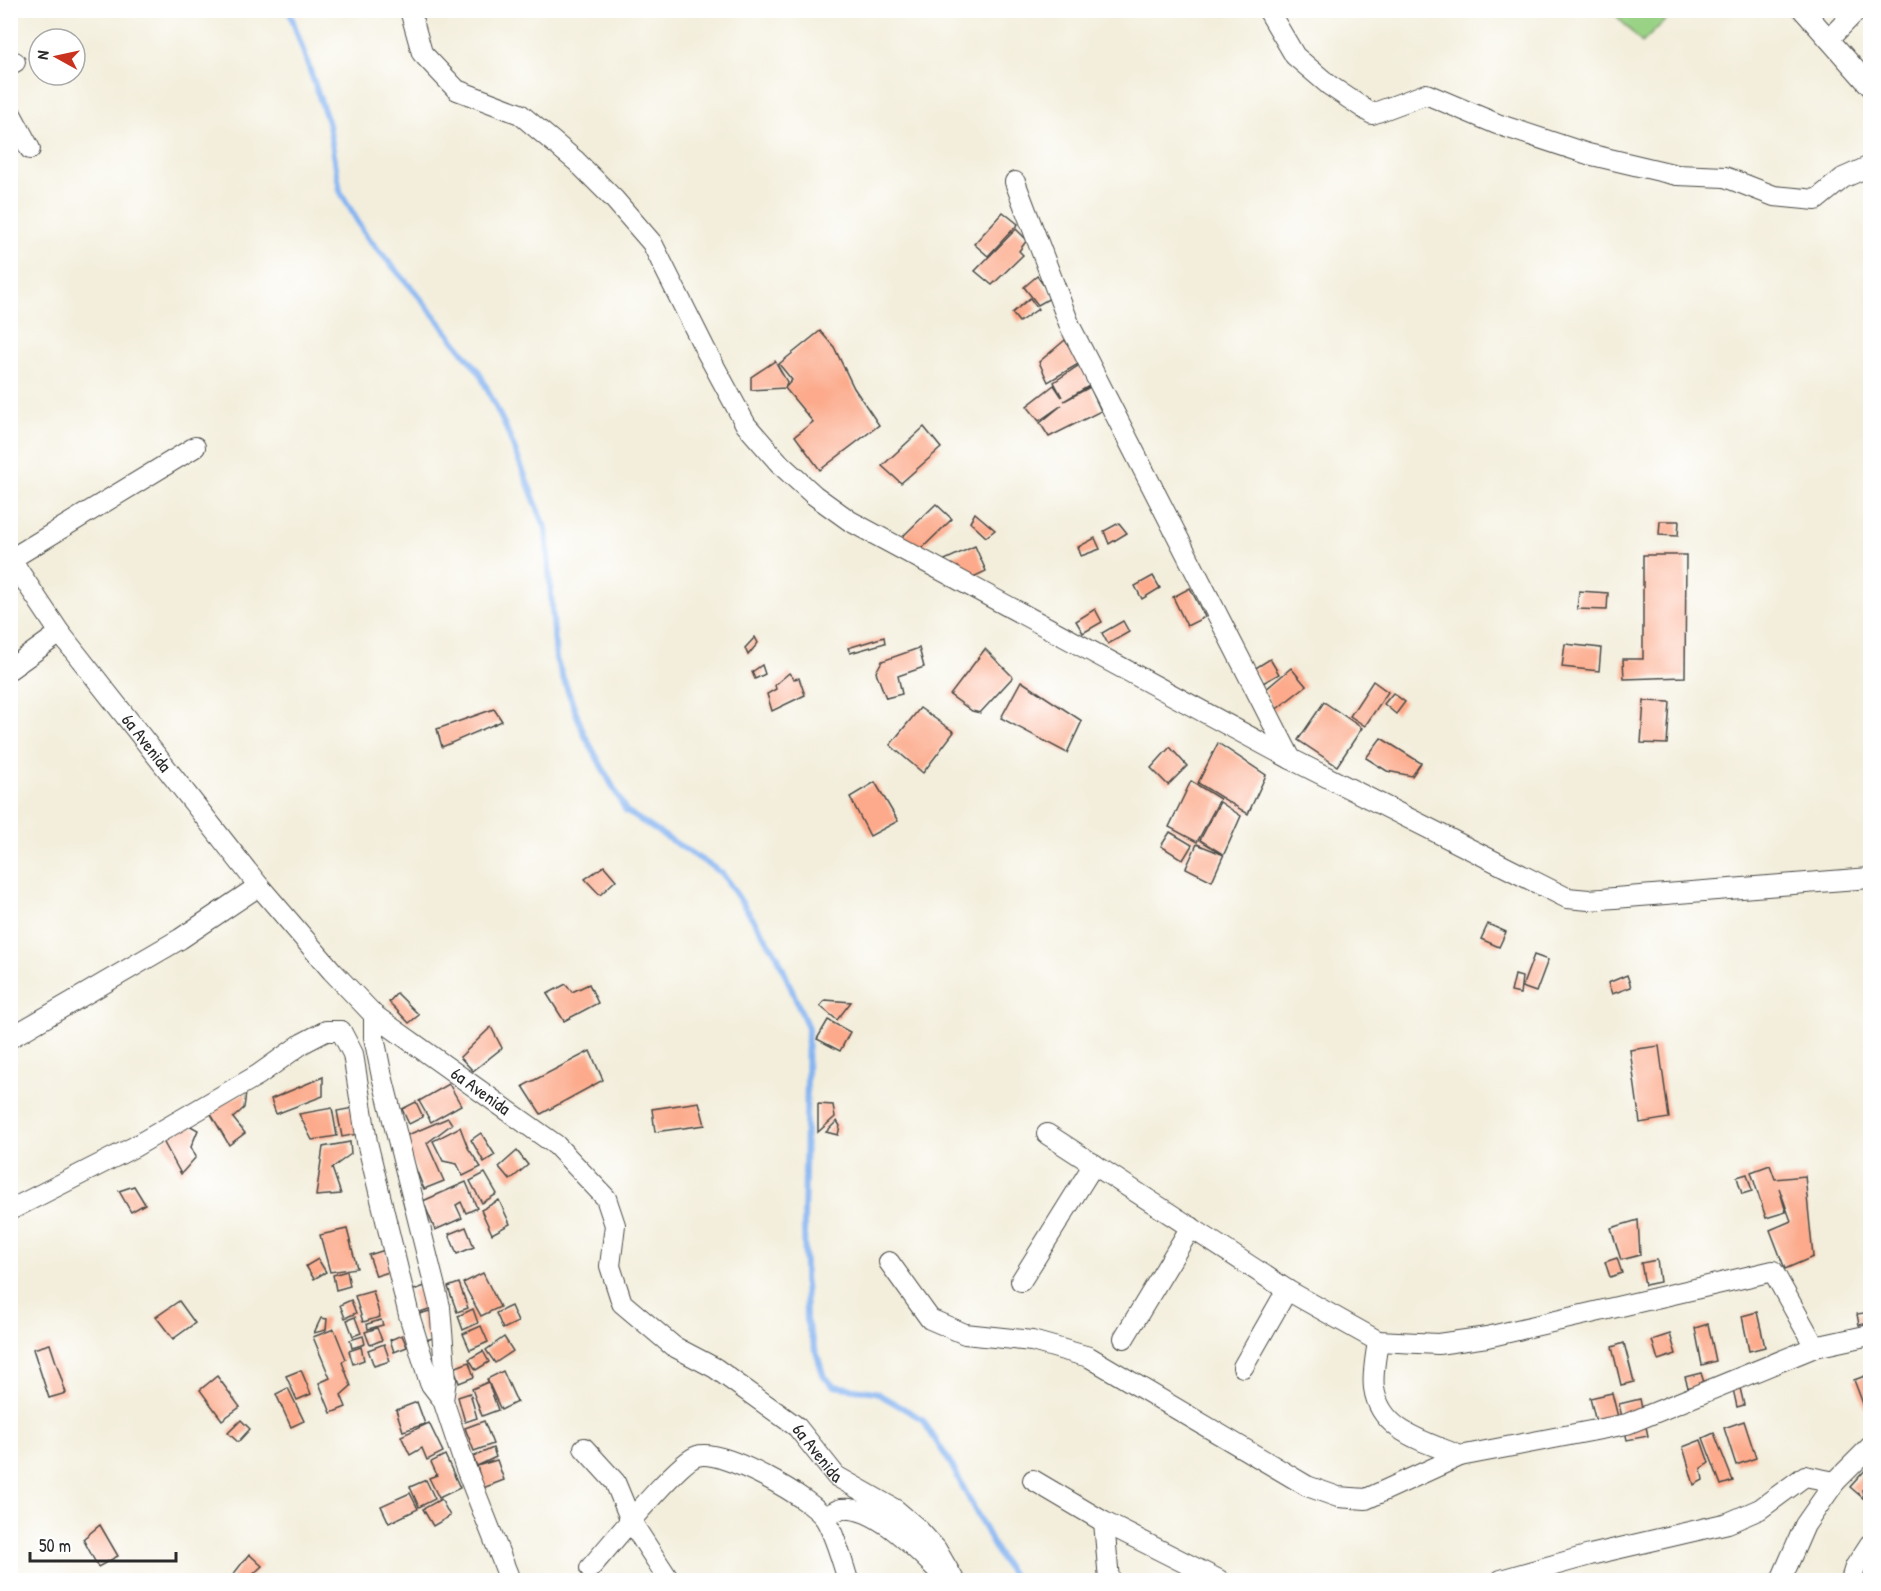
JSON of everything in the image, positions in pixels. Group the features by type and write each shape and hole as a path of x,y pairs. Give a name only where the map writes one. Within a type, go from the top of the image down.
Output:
{"street":[{"path":"410,10 422,53 457,90 520,114 576,161 614,199 652,243 705,349 747,425 781,465 814,495 850,521 1291,759 1567,898 1589,900 1870,878"},
{"path":"1268,10 1296,56 1329,85 1372,114 1426,94 1497,124 1588,154 1677,175 1725,177 1774,196 1816,200 1843,178 1870,166"},
{"path":"1803,10 1870,87"},
{"path":"1829,39 1857,10"},
{"path":"10,112 30,149"},
{"path":"1015,182 1070,326 1291,759"},
{"path":"11,559 195,447"},
{"name":"6a Avenida","path":"11,559 60,633 259,886 332,971 374,1015 556,1145 606,1198 615,1225 610,1266 622,1303 673,1346 715,1368 797,1426 837,1476 896,1510 917,1528 936,1549 954,1581"},
{"path":"10,669 60,633"},
{"path":"10,1038 180,939 259,886"},
{"path":"374,1015 374,1037 398,1143 440,1307 445,1371 443,1400"},
{"path":"10,1210 134,1147 258,1075 303,1043 326,1031 341,1031 353,1054 367,1142 409,1315 430,1383 443,1400 465,1466 510,1581"},
{"path":"353,1054 374,1037"},
{"path":"1047,1134 1287,1290 1378,1341 1438,1344 1487,1336 1773,1272 1815,1347"},
{"path":"1020,1281 1094,1164"},
{"path":"1124,1338 1191,1227"},
{"path":"889,1262 930,1319 965,1335 1032,1341 1089,1357 1307,1486 1338,1497 1366,1499 1460,1456 1627,1424 1815,1347 1870,1335"},
{"path":"1243,1367 1287,1290"},
{"path":"1378,1341 1373,1387 1380,1412 1393,1427 1460,1456"},
{"path":"1781,1581 1805,1525 1835,1482 1870,1447"},
{"path":"584,1448 615,1482 632,1523 669,1581"},
{"path":"590,1568 632,1523 678,1468 698,1455 720,1458 772,1478 825,1518 848,1581"},
{"path":"1501,1581 1590,1555 1728,1523 1760,1509 1805,1476 1835,1482"},
{"path":"1033,1480 1104,1522 1219,1581"},
{"path":"825,1518 841,1509 863,1512 881,1520 949,1581"},
{"path":"1104,1522 1109,1581"},
{"path":"1851,1581 1855,1567 1870,1544"}],"green space":[{"path":"1612,10 1676,10 1642,43 1612,11"}],"building":[{"path":"1003,212 1018,224 988,256 974,244"},
{"path":"1016,229 1027,240 1019,251 1023,255 992,285 975,271"},
{"path":"1037,276 1052,297 1038,305 1024,287"},
{"path":"1030,298 1038,309 1019,322 1012,313"},
{"path":"820,331 834,347 854,388 879,425 820,470 795,436 813,422 785,388 792,380 779,364"},
{"path":"1065,340 1080,363 1048,382 1039,362"},
{"path":"775,361 787,382 785,388 751,390 751,377"},
{"path":"1081,364 1089,386 1064,401 1090,387 1101,411 1049,437 1040,423 1062,405 1039,421 1027,406 1054,385 1062,397 1054,382"},
{"path":"924,427 941,448 901,483 882,466"},
{"path":"936,504 952,519 917,553 896,543"},
{"path":"975,513 995,530 986,537 970,522"},
{"path":"1660,521 1679,521 1678,536 1659,535"},
{"path":"1119,523 1127,533 1109,544 1104,531"},
{"path":"1095,538 1100,549 1081,556 1078,547"},
{"path":"975,546 986,571 967,580 958,567 949,570 938,563"},
{"path":"1643,555 1686,555 1685,677 1624,679 1623,659 1643,659"},
{"path":"1153,576 1160,588 1142,599 1135,586"},
{"path":"1190,588 1205,617 1187,626 1173,597"},
{"path":"1579,591 1608,593 1607,610 1577,609"},
{"path":"1095,609 1102,622 1083,633 1076,621"},
{"path":"1123,621 1129,632 1108,644 1102,633"},
{"path":"755,637 758,643 748,655 745,648"},
{"path":"884,637 885,643 850,653 848,648"},
{"path":"1565,644 1601,648 1599,671 1562,667"},
{"path":"919,648 924,667 898,676 902,694 886,698 876,672 882,661"},
{"path":"985,649 1013,677 980,713 972,711 950,695"},
{"path":"1270,659 1279,674 1263,683 1254,669"},
{"path":"762,665 765,674 755,679 752,672"},
{"path":"1291,668 1306,686 1274,711 1265,690"},
{"path":"789,673 794,679 799,678 805,695 772,711 767,694 776,689 775,685"},
{"path":"1021,681 1082,721 1067,753 1001,718"},
{"path":"1373,681 1388,692 1365,726 1350,716"},
{"path":"1393,693 1405,702 1396,714 1384,704"},
{"path":"1644,701 1670,702 1667,744 1641,743"},
{"path":"1324,702 1362,728 1337,766 1298,740"},
{"path":"920,708 954,732 923,773 890,745"},
{"path":"494,709 502,721 442,747 437,729"},
{"path":"1381,738 1421,763 1412,776 1387,771 1366,758"},
{"path":"1218,743 1266,775 1248,814 1198,783"},
{"path":"1170,747 1187,766 1168,785 1151,768"},
{"path":"1191,781 1220,799 1197,842 1169,827"},
{"path":"875,782 898,821 870,836 850,797"},
{"path":"1220,802 1241,816 1224,855 1200,840"},
{"path":"1170,832 1192,845 1183,860 1161,846"},
{"path":"1197,844 1224,855 1212,881 1186,868"},
{"path":"604,866 616,880 600,895 585,879"},
{"path":"1488,924 1506,932 1499,947 1481,939"},
{"path":"1534,955 1548,960 1536,992 1522,987"},
{"path":"1515,975 1522,977 1520,994 1511,992"},
{"path":"1627,975 1631,987 1612,994 1608,983"},
{"path":"566,984 572,992 589,984 598,1003 564,1021 547,994"},
{"path":"397,993 419,1015 409,1023 389,1002"},
{"path":"825,1000 851,1002 837,1020 820,1006"},
{"path":"828,1020 850,1032 840,1051 817,1039"},
{"path":"491,1027 502,1048 473,1071 460,1057"},
{"path":"1659,1046 1669,1118 1640,1123 1630,1050"},
{"path":"590,1051 603,1080 541,1114 523,1086"},
{"path":"323,1077 323,1096 276,1114 271,1099"},
{"path":"449,1084 461,1105 431,1122 419,1101"},
{"path":"246,1093 244,1108 233,1118 245,1133 229,1145 208,1109"},
{"path":"416,1102 423,1117 409,1124 402,1109"},
{"path":"699,1102 705,1125 655,1132 652,1109"},
{"path":"818,1104 833,1105 835,1117 818,1132"},
{"path":"332,1108 337,1136 312,1140 299,1114"},
{"path":"353,1108 358,1134 342,1137 337,1111"},
{"path":"448,1118 452,1124 427,1143 444,1181 424,1189 403,1137"},
{"path":"837,1121 840,1126 838,1135 826,1132"},
{"path":"187,1124 198,1130 191,1147 196,1157 181,1174 163,1141"},
{"path":"460,1127 468,1148 481,1167 463,1176 457,1164 443,1161 433,1141"},
{"path":"481,1133 495,1155 484,1162 471,1140"},
{"path":"350,1142 351,1154 332,1168 341,1194 316,1196 323,1147"},
{"path":"517,1151 528,1165 510,1180 499,1167"},
{"path":"1770,1165 1775,1179 1805,1176 1813,1257 1785,1269 1770,1230 1791,1221 1779,1188 1786,1212 1766,1218 1751,1172"},
{"path":"485,1173 497,1194 482,1203 470,1181"},
{"path":"1747,1174 1752,1191 1742,1194 1737,1177"},
{"path":"466,1182 477,1208 466,1213 461,1202 456,1205 462,1218 435,1230 423,1201"},
{"path":"134,1186 145,1204 131,1212 119,1191"},
{"path":"499,1200 510,1224 492,1234 481,1210"},
{"path":"1638,1220 1640,1255 1621,1260 1611,1228"},
{"path":"466,1227 474,1247 457,1254 449,1234"},
{"path":"347,1229 357,1268 330,1272 320,1235"},
{"path":"385,1250 392,1271 376,1276 369,1255"},
{"path":"1617,1258 1622,1273 1610,1277 1605,1262"},
{"path":"318,1259 326,1272 314,1279 306,1266"},
{"path":"1657,1260 1660,1282 1645,1285 1641,1263"},
{"path":"347,1271 350,1286 336,1290 333,1275"},
{"path":"483,1273 500,1307 481,1316 463,1283"},
{"path":"459,1283 468,1308 457,1312 448,1287"},
{"path":"428,1285 435,1307 417,1313 411,1291"},
{"path":"373,1291 380,1317 363,1322 355,1296"},
{"path":"351,1300 356,1313 345,1318 340,1305"},
{"path":"179,1301 195,1323 173,1339 156,1317"},
{"path":"511,1306 518,1322 503,1329 496,1313"},
{"path":"473,1309 478,1323 463,1330 458,1316"},
{"path":"430,1311 437,1337 426,1340 419,1314"},
{"path":"1757,1312 1765,1347 1749,1351 1742,1316"},
{"path":"1870,1312 1870,1323 1859,1325 1857,1314"},
{"path":"355,1317 361,1333 353,1336 347,1320"},
{"path":"321,1318 327,1319 326,1330 314,1333"},
{"path":"381,1320 383,1325 368,1329 367,1324"},
{"path":"1708,1324 1716,1361 1702,1365 1695,1328"},
{"path":"481,1326 488,1342 470,1350 463,1334"},
{"path":"377,1328 382,1340 370,1345 365,1332"},
{"path":"334,1329 346,1359 342,1362 351,1386 341,1395 346,1407 331,1413 319,1383 330,1378 313,1337"},
{"path":"1670,1334 1676,1354 1658,1360 1652,1340"},
{"path":"402,1335 407,1347 394,1352 390,1340"},
{"path":"363,1336 365,1344 352,1348 350,1340"},
{"path":"504,1337 513,1351 495,1363 486,1350"},
{"path":"1624,1343 1634,1382 1621,1385 1612,1347"},
{"path":"50,1344 66,1393 49,1398 33,1349"},
{"path":"384,1344 390,1361 374,1366 368,1350"},
{"path":"361,1347 364,1360 353,1364 349,1351"},
{"path":"483,1351 489,1362 476,1370 469,1359"},
{"path":"469,1362 474,1377 459,1383 454,1368"},
{"path":"301,1370 311,1394 297,1400 286,1376"},
{"path":"503,1371 517,1402 501,1410 487,1379"},
{"path":"1701,1373 1706,1389 1690,1394 1685,1377"},
{"path":"1870,1374 1870,1407 1865,1409 1854,1380"},
{"path":"217,1376 240,1407 222,1420 200,1390"},
{"path":"488,1382 498,1410 482,1416 472,1389"},
{"path":"288,1388 304,1421 291,1427 276,1394"},
{"path":"1740,1388 1744,1405 1737,1407 1733,1389"},
{"path":"470,1393 477,1418 465,1422 458,1397"},
{"path":"1612,1393 1619,1421 1597,1426 1590,1398"},
{"path":"1640,1399 1648,1436 1627,1440 1619,1404"},
{"path":"417,1402 425,1424 403,1431 396,1410"},
{"path":"241,1420 250,1429 238,1442 228,1433"},
{"path":"484,1421 493,1444 474,1451 465,1428"},
{"path":"1744,1421 1756,1458 1736,1465 1724,1428"},
{"path":"429,1423 443,1452 427,1460 422,1448 410,1455 401,1436"},
{"path":"1714,1433 1733,1481 1721,1485 1703,1438"},
{"path":"1701,1440 1709,1463 1701,1468 1703,1480 1694,1485 1683,1447"},
{"path":"493,1448 496,1457 477,1466 473,1457"},
{"path":"445,1455 460,1488 439,1498 429,1478 437,1475 431,1462"},
{"path":"497,1460 504,1480 483,1488 477,1466"},
{"path":"1867,1468 1870,1471 1870,1491 1862,1490 1864,1499 1850,1487"},
{"path":"426,1480 435,1499 419,1507 410,1487"},
{"path":"410,1493 418,1509 389,1523 381,1506"},
{"path":"441,1499 450,1516 433,1526 423,1509"},
{"path":"100,1525 118,1556 98,1567 83,1539"},
{"path":"249,1554 262,1566 247,1580 234,1580 232,1576"}],"waterway":[{"path":"289,10 329,125 340,191 366,236 417,294 479,372 506,428 546,529 556,659 584,734 626,811 722,873 777,955 808,1028 804,1221 806,1320 824,1377 834,1386 875,1392 922,1419 951,1464 1000,1558 1016,1580"}]}
